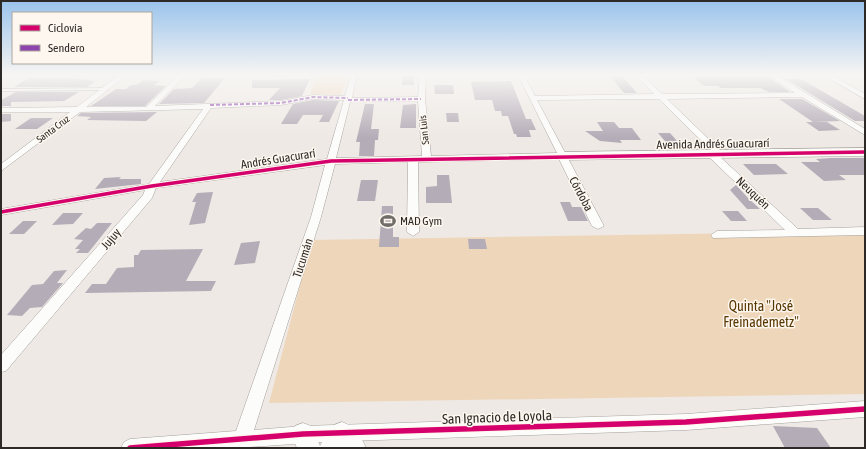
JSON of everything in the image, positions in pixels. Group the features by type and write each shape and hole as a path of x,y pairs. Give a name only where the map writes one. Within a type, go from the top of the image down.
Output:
{"street":[{"name":"Santa Cruz","path":"1,168 97,96"},
{"path":"148,109 161,96"},
{"name":"Tucumán","path":"243,438 316,217 349,96"},
{"name":"San Luis","path":"421,96 427,160"},
{"path":"532,98 734,96"},
{"path":"805,96 865,133"},
{"path":"1,110 148,109 281,103 313,97 348,99 421,99"},
{"name":"Neuquén","path":"658,97 795,233"},
{"name":"Córdoba","path":"532,98 598,226"},
{"name":"Jujuy","path":"1,366 148,196 152,186 210,106"},
{"name":"Avenida Andrés Guacurarí","path":"561,156 865,152"},
{"name":"Andrés Guacurarí","path":"1,212 152,186 332,161 561,156"},
{"name":"San Luis","path":"413,160 413,232"},
{"path":"717,235 865,231"},
{"name":"San Ignacio de Loyola","path":"130,448 243,438 341,443 686,422 865,409"}],"green space":[{"name":"Quinta \"José Freinademetz\"","path":"865,231 865,394 269,403 312,240"}],"building":[{"path":"9,96 72,96 64,101 11,102 11,106 1,106 1,100"},
{"path":"106,96 156,96 145,106 91,106"},
{"path":"167,96 210,96 204,103 159,104"},
{"path":"273,96 302,96 281,100 269,100"},
{"path":"474,96 517,96 526,119 531,119 536,130 529,130 531,137 517,137 516,134 514,134 508,116 502,116 501,111 495,111 492,100 475,100"},
{"path":"814,96 830,96 865,116 865,121 855,121"},
{"path":"779,99 802,99 840,121 813,122"},
{"path":"313,100 339,101 329,122 319,122 323,115 303,115 297,124 281,124 293,104"},
{"path":"365,104 374,104 371,129 379,129 378,140 375,140 374,156 359,156 360,142 356,142"},
{"path":"416,104 416,128 400,128 403,105"},
{"path":"157,112 146,121 87,120 91,117 77,116 81,113"},
{"path":"446,113 458,113 459,122 447,122"},
{"path":"1,114 11,114 11,121 1,122"},
{"path":"31,118 53,118 37,129 15,129"},
{"path":"597,122 614,122 619,128 632,128 641,140 620,140 622,143 600,141 585,131 603,131"},
{"path":"806,122 827,122 840,130 819,131"},
{"path":"658,133 670,133 684,149 672,149"},
{"path":"865,158 865,175 839,175 846,180 824,181 801,162 820,162 816,159"},
{"path":"743,164 776,164 788,174 754,175"},
{"path":"437,175 449,175 452,203 426,203 426,187 437,186"},
{"path":"121,177 119,179 141,179 141,184 95,189 104,178"},
{"path":"361,180 378,180 375,201 357,201"},
{"path":"736,185 760,209 747,209 730,190"},
{"path":"213,192 205,223 189,225 196,202 192,202 197,193"},
{"path":"560,202 570,202 572,207 581,207 588,221 568,221"},
{"path":"382,206 393,206 393,237 399,237 399,247 379,247"},
{"path":"800,208 818,208 832,220 813,220"},
{"path":"722,211 738,211 747,221 731,221"},
{"path":"63,213 83,213 73,224 52,225"},
{"path":"23,221 37,221 24,234 9,234"},
{"path":"97,223 112,223 88,253 76,253 80,249 75,249 83,240 74,239 86,228 91,229"},
{"path":"468,239 485,239 487,249 469,249"},
{"path":"260,241 255,263 234,265 241,243"},
{"path":"203,249 186,281 216,281 211,291 85,293 92,284 106,284 117,268 134,267 134,255 138,255 141,250"},
{"path":"67,270 57,283 63,283 42,307 30,308 22,316 7,315 32,285 43,284 54,271"},
{"path":"773,426 817,428 831,448 785,448"}],"marked path":[{"path":"210,105 281,103 313,97 348,98"},
{"path":"348,100 421,99"}],"cycle path":[{"path":"1,212 152,186 331,161 865,152"},
{"path":"130,448 303,434 686,422 865,409"}],"place":[{"name":"MAD Gym","path":"388,221"}]}
